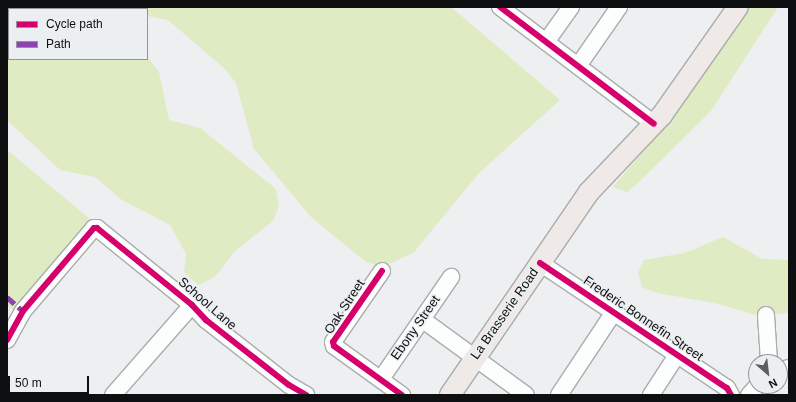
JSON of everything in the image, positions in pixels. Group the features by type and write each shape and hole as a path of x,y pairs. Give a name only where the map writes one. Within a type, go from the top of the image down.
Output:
{"main road":[{"name":"La Brasserie Road","path":"450,395 589,192 654,124 738,7"}],"street":[{"path":"546,42 571,7"},
{"path":"578,66 619,7"},
{"path":"508,9 546,42 654,124"},
{"name":"School Lane","path":"7,340 23,311 94,228 192,305 206,320 289,385 306,395"},
{"name":"Frederic Bonnefin Street","path":"540,263 726,388 731,395"},
{"name":"Oak Street","path":"382,271 333,342 334,346 402,395"},
{"name":"Ebony Street","path":"381,379 423,320 451,277"},
{"path":"112,395 192,305"},
{"path":"559,395 614,312"},
{"path":"766,315 768,354"},
{"path":"423,320 526,395"},
{"path":"651,395 677,355"}],"green space":[{"path":"7,7 18,8 8,8 8,60 148,60 148,57 159,72 169,120 200,128 276,189 279,206 273,221 234,252 215,277 198,285 184,272 186,254 170,225 122,200 95,177 60,170 7,120"},
{"path":"109,7 451,7 560,100 479,173 414,252 383,267 366,262 311,217 254,149 236,83 224,68 168,20 148,16 148,8"},
{"path":"750,7 778,7 711,111 627,192 613,187 660,132"},
{"path":"7,150 102,229 19,315 7,305"},
{"path":"723,237 762,259 789,260 789,313 759,316 715,303 657,293 642,287 638,273 644,260 685,253"}],"marked path":[{"path":"7,297 23,311"}],"cycle path":[{"path":"500,7 654,124"},
{"path":"7,340 23,311 94,228 97,228 192,305 206,320 289,385 306,395"},
{"path":"540,263 727,388 731,395"},
{"path":"382,271 333,342 334,346 402,395"}]}
